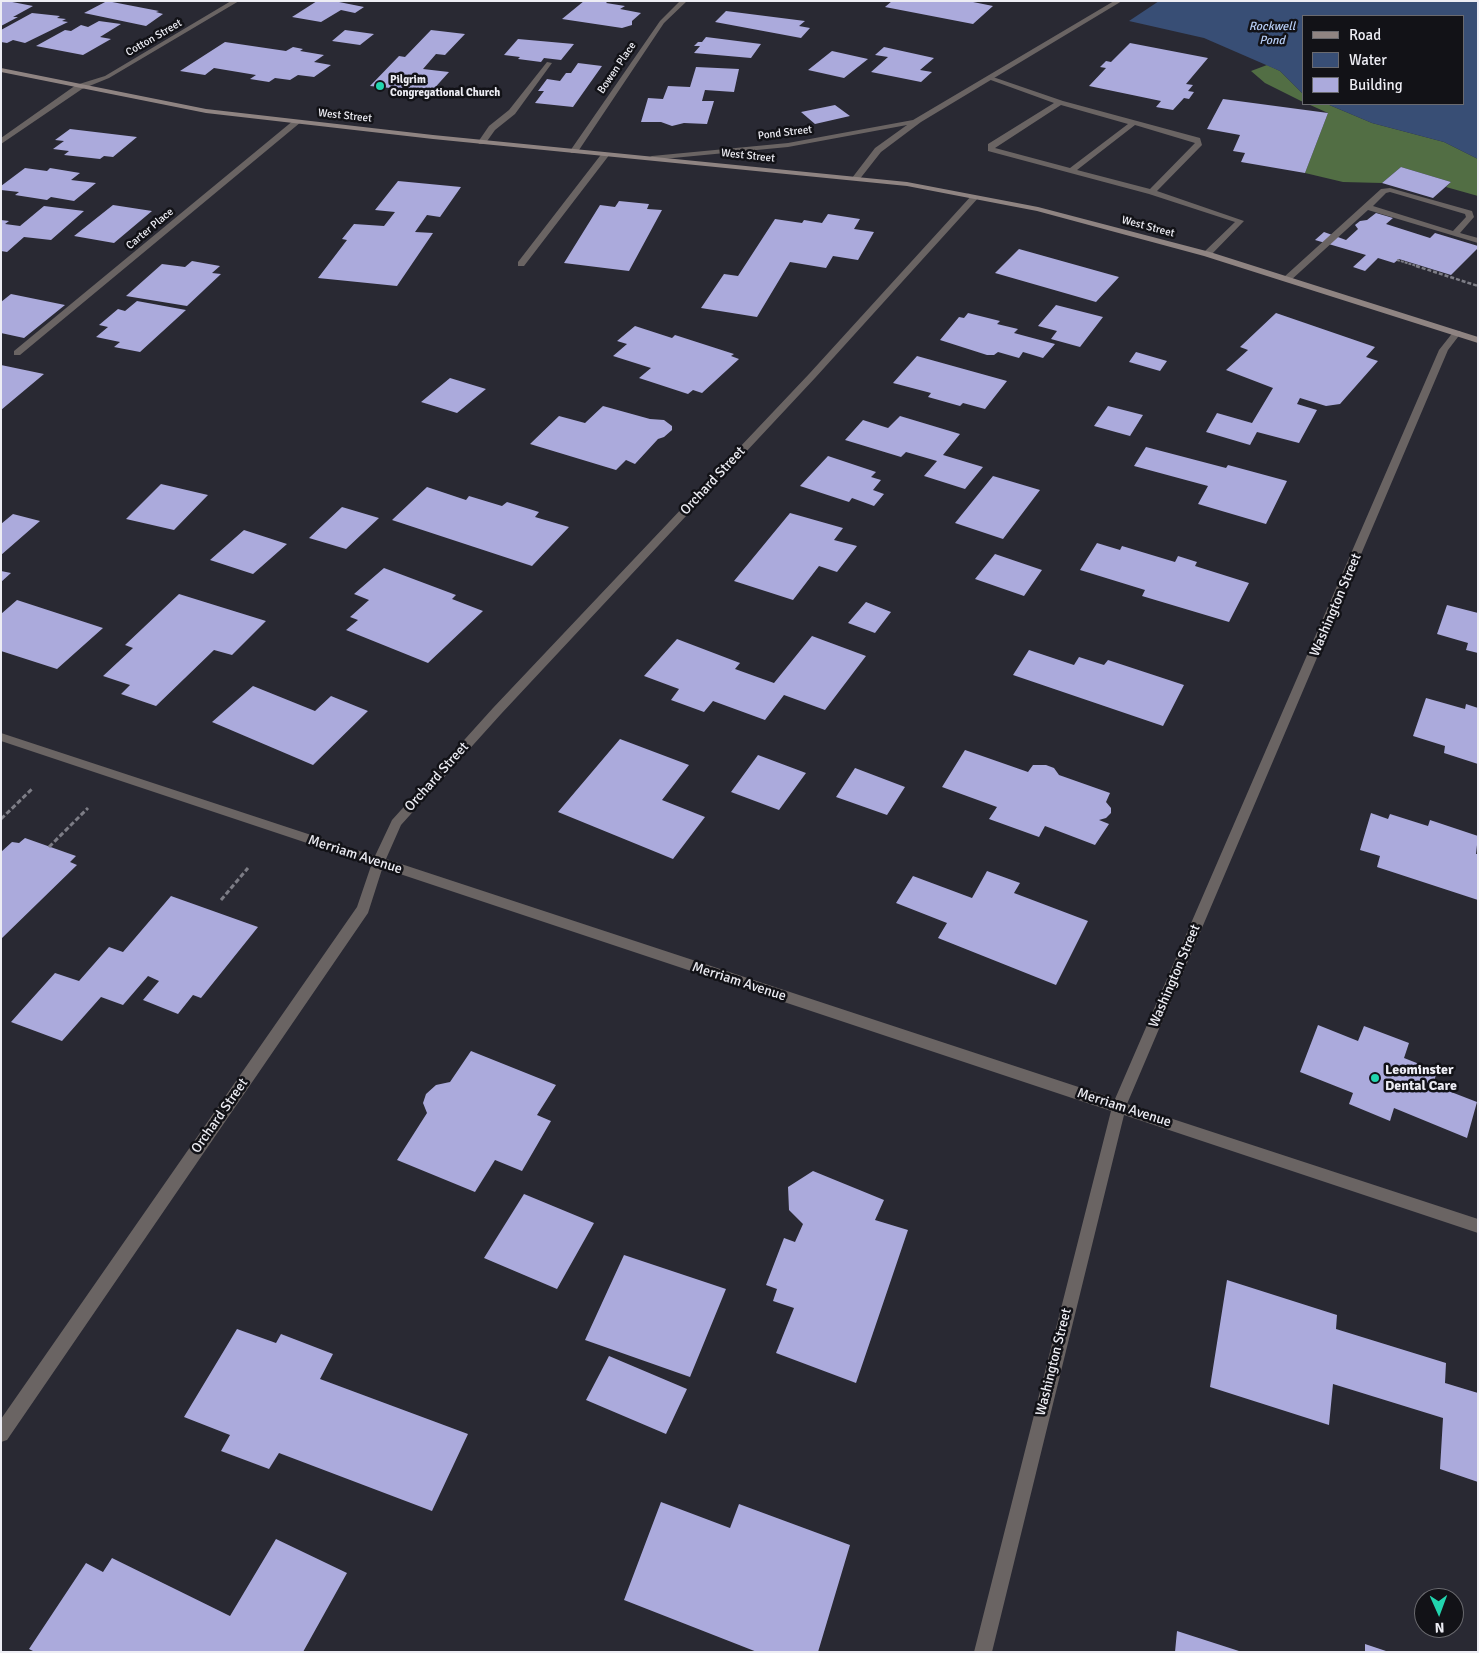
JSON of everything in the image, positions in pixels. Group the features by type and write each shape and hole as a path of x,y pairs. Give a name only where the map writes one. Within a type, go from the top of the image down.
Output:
{"main road":[{"name":"West Street","path":"1,70 206,111 482,142 906,184 1038,209 1207,254 1477,338"}],"street":[{"name":"Cotton Street","path":"1,142 79,87 107,77 236,1"},
{"name":"Bowen Place","path":"574,151 662,22 684,1"},
{"name":"Pond Street","path":"856,178 878,150 918,120 1119,1"},
{"path":"482,142 492,128 512,112 549,63"},
{"path":"990,78 1060,104 1196,140 1199,143 1152,192"},
{"path":"1060,104 991,146 991,149 1152,192 1240,221 1207,254"},
{"name":"Pond Street","path":"652,158 788,145 918,120"},
{"name":"Carter Place","path":"17,353 297,122"},
{"path":"1070,171 1133,123"},
{"path":"521,264 606,154"},
{"path":"1287,279 1384,191 1390,190 1470,213 1470,217 1454,234"},
{"name":"Orchard Street","path":"1,1434 363,909 378,863 396,823 497,711 812,376 974,197"},
{"path":"1367,207 1478,241"},
{"name":"Washington Street","path":"983,1652 1119,1106 1444,350 1457,333"},
{"name":"Merriam Avenue","path":"1,737 1478,1226"}],"path":[{"path":"1397,260 1478,286"},
{"path":"1,819 32,789"},
{"path":"49,846 88,808"},
{"path":"221,900 248,868"}],"green space":[{"path":"1267,65 1280,71 1302,93 1302,102 1265,83 1251,71"},
{"path":"1310,105 1329,105 1372,123 1444,142 1478,159 1478,196 1446,187 1451,182 1401,167 1382,183 1343,182 1305,173 1328,113"}],"water":[{"name":"Rockwell Pond","path":"1159,1 1478,1 1478,159 1444,142 1372,123 1329,105 1464,105 1464,15 1302,15 1302,93 1280,71 1204,38 1129,21"}],"building":[{"path":"1,1 7,1 33,6 1,26"},
{"path":"107,1 159,11 156,12 163,14 146,26 84,13"},
{"path":"317,1 334,1 364,7 355,13 341,10 321,22 292,17"},
{"path":"584,1 608,1 606,3 625,6 620,9 641,13 632,21 632,25 622,28 562,19"},
{"path":"892,1 968,1 993,6 973,24 885,7"},
{"path":"726,11 805,21 799,26 810,28 801,38 715,22"},
{"path":"32,13 60,16 57,18 66,19 62,21 68,22 25,43 13,40 7,43 1,42 1,30"},
{"path":"99,21 121,24 100,37 111,39 83,55 36,46 65,30 71,31 81,25 88,27"},
{"path":"345,30 374,34 360,45 332,41"},
{"path":"431,30 465,34 445,55 436,54 423,69 449,72 431,92 370,86 399,56 405,57"},
{"path":"706,37 761,44 751,58 694,53 700,46 694,46 698,42 702,42"},
{"path":"518,39 574,44 561,60 544,58 541,62 504,55"},
{"path":"225,42 286,51 293,47 303,49 300,51 324,55 314,62 331,65 314,77 298,75 290,80 275,78 269,82 250,79 256,75 214,68 205,75 180,71"},
{"path":"1130,43 1208,58 1186,84 1193,85 1188,91 1194,92 1189,99 1184,98 1173,110 1156,107 1161,101 1089,86 1106,68 1100,67 1106,61 1111,62"},
{"path":"884,47 934,58 920,70 932,72 921,82 871,72 888,57 875,55"},
{"path":"832,51 868,59 844,78 808,70"},
{"path":"578,63 602,66 573,107 535,103 544,91 538,91 547,79 560,81 566,73 571,73"},
{"path":"696,67 739,69 734,92 705,90 702,101 714,101 707,124 684,123 672,126 661,122 641,122 648,98 663,99 668,86 690,87"},
{"path":"1223,99 1328,113 1305,173 1241,162 1245,153 1233,151 1240,135 1207,129"},
{"path":"835,105 850,116 815,124 801,112"},
{"path":"70,129 137,137 113,157 104,156 100,159 64,155 69,151 53,149 64,141 55,140"},
{"path":"1401,167 1451,182 1433,198 1382,183"},
{"path":"25,168 47,171 50,168 80,173 71,180 96,183 74,201 51,197 47,200 15,195 19,192 1,190 1,186"},
{"path":"398,181 461,187 440,217 427,215 415,232 433,233 397,286 318,278 347,240 342,239 354,224 384,226 395,212 375,210"},
{"path":"619,201 649,204 647,209 662,210 629,271 564,263 600,205 615,207"},
{"path":"113,205 152,211 114,243 74,236"},
{"path":"44,206 84,211 51,240 24,237 7,252 1,251 1,220 9,221 5,224 20,226"},
{"path":"1376,213 1393,218 1386,224 1430,238 1435,233 1478,246 1478,248 1451,275 1399,259 1394,263 1378,258 1365,271 1353,267 1366,255 1315,240 1324,232 1346,240 1358,229 1355,225 1360,221 1367,220"},
{"path":"828,214 860,219 854,229 874,232 858,260 833,256 826,268 790,262 757,317 701,308 724,274 738,276 775,219 802,223 804,220 822,223"},
{"path":"1019,249 1119,277 1096,302 995,273"},
{"path":"192,261 220,266 212,273 221,274 187,306 126,296 162,264 185,267"},
{"path":"11,294 65,305 24,338 1,333 1,302"},
{"path":"137,301 186,310 140,352 114,347 120,342 96,337 108,327 99,325 118,309 125,311"},
{"path":"1056,305 1103,317 1080,347 1051,339 1057,331 1038,326"},
{"path":"968,313 1000,321 997,324 1018,329 1014,333 1055,344 1043,358 1023,352 1019,358 998,352 994,355 987,355 940,340 959,317 964,318"},
{"path":"1276,313 1375,347 1366,357 1378,361 1340,404 1326,406 1300,398 1297,404 1317,410 1299,443 1257,432 1250,445 1206,432 1217,413 1252,423 1273,388 1226,370 1248,350 1240,347"},
{"path":"635,326 672,338 675,335 734,354 731,356 739,359 702,393 693,390 688,394 639,378 651,368 613,356 627,344 617,341"},
{"path":"1136,352 1167,361 1160,371 1129,362"},
{"path":"917,356 1007,381 985,409 963,403 960,406 928,397 931,393 893,383"},
{"path":"1,365 44,374 1,410"},
{"path":"450,378 486,389 457,413 421,402"},
{"path":"603,406 650,419 664,420 672,426 672,430 664,437 658,439 635,464 626,460 616,470 530,444 559,416 585,423"},
{"path":"1108,406 1143,415 1130,436 1094,426"},
{"path":"900,416 960,434 943,455 983,467 965,489 924,476 937,461 906,452 901,457 845,440 863,420 888,428"},
{"path":"1146,447 1226,468 1228,465 1287,481 1266,524 1198,504 1208,486 1134,466"},
{"path":"828,456 876,472 871,477 881,480 873,490 884,494 874,506 852,498 849,502 800,486"},
{"path":"993,476 1040,490 1003,539 955,523"},
{"path":"161,484 208,495 174,530 126,519"},
{"path":"427,487 466,500 469,496 502,506 507,502 539,512 535,517 569,527 532,566 392,520"},
{"path":"342,507 379,518 346,549 309,538"},
{"path":"790,513 843,528 834,540 857,546 837,572 819,566 793,600 734,581"},
{"path":"13,514 40,521 1,555 1,524"},
{"path":"244,530 287,544 253,574 210,560"},
{"path":"1097,543 1120,550 1122,546 1175,562 1178,556 1197,562 1195,566 1249,583 1229,622 1142,596 1145,590 1080,570"},
{"path":"995,554 1042,570 1024,596 975,579"},
{"path":"384,568 456,595 452,599 483,611 428,663 346,630 358,620 350,617 369,600 354,594"},
{"path":"1,571 11,573 1,582"},
{"path":"179,594 266,621 232,655 214,650 156,706 121,694 130,685 103,676 133,648 125,645"},
{"path":"17,600 103,628 57,669 1,651 1,614"},
{"path":"866,602 891,612 875,633 848,623"},
{"path":"1447,605 1478,613 1478,653 1466,650 1468,643 1437,634"},
{"path":"812,636 866,656 825,710 784,695 765,720 713,701 704,712 671,700 679,689 644,676 677,639 740,663 735,669 774,683"},
{"path":"1029,650 1074,665 1079,657 1104,665 1108,660 1184,685 1163,726 1013,675"},
{"path":"253,686 315,711 331,696 368,711 313,765 212,722"},
{"path":"1426,698 1465,709 1466,704 1478,708 1478,764 1444,753 1445,746 1413,736"},
{"path":"620,739 689,765 662,800 705,817 673,859 558,812"},
{"path":"965,750 1028,772 1033,765 1046,765 1054,768 1059,775 1110,793 1106,802 1111,808 1111,813 1106,818 1099,820 1109,824 1095,845 1045,826 1039,837 989,819 997,807 942,787"},
{"path":"758,755 806,773 779,810 731,792"},
{"path":"855,768 905,787 887,815 836,797"},
{"path":"1371,813 1388,819 1390,814 1428,826 1430,820 1478,836 1476,854 1478,854 1478,900 1377,867 1380,856 1360,850"},
{"path":"25,838 76,856 70,862 77,865 1,939 1,852 12,842 19,843"},
{"path":"987,871 1020,883 1014,893 1088,921 1056,985 938,938 947,923 896,903 913,876 972,898"},
{"path":"171,896 258,927 201,998 193,995 178,1014 143,1000 159,981 148,976 123,1005 101,997 62,1041 11,1022 55,973 79,981 109,947 123,952"},
{"name":"Leominster Dental Care","path":"1318,1025 1358,1041 1364,1026 1409,1043 1404,1058 1437,1071 1433,1085 1477,1102 1467,1138 1394,1108 1390,1121 1349,1104 1353,1093 1300,1072"},
{"path":"471,1051 556,1085 537,1115 551,1121 522,1171 495,1160 475,1192 397,1160 427,1113 423,1103 426,1094 436,1085 450,1082"},
{"path":"813,1171 884,1200 875,1220 908,1230 856,1383 776,1353 794,1308 773,1301 777,1289 766,1285 784,1238 795,1242 803,1224 789,1210 788,1187"},
{"path":"524,1194 594,1223 557,1289 484,1258"},
{"path":"624,1255 726,1289 690,1377 585,1340"},
{"path":"1227,1280 1337,1315 1336,1329 1446,1363 1445,1383 1478,1393 1478,1482 1440,1469 1443,1418 1333,1384 1329,1425 1210,1387"},
{"path":"237,1329 276,1343 281,1334 333,1354 320,1379 468,1434 432,1511 279,1453 269,1469 221,1451 230,1435 184,1417"},
{"path":"609,1356 687,1389 666,1434 586,1400"},
{"path":"661,1502 730,1528 739,1504 850,1545 818,1652 757,1652 624,1600"},
{"path":"276,1539 347,1573 303,1652 35,1652 29,1649 86,1563 103,1572 112,1558 230,1616"},
{"path":"1177,1631 1239,1651 1239,1652 1175,1652"},
{"path":"1365,1644 1386,1651 1386,1652 1365,1652"}],"place":[{"name":"Pilgrim Congregational Church","path":"380,86"},
{"name":"Leominster Dental Care","path":"1375,1078"}]}
